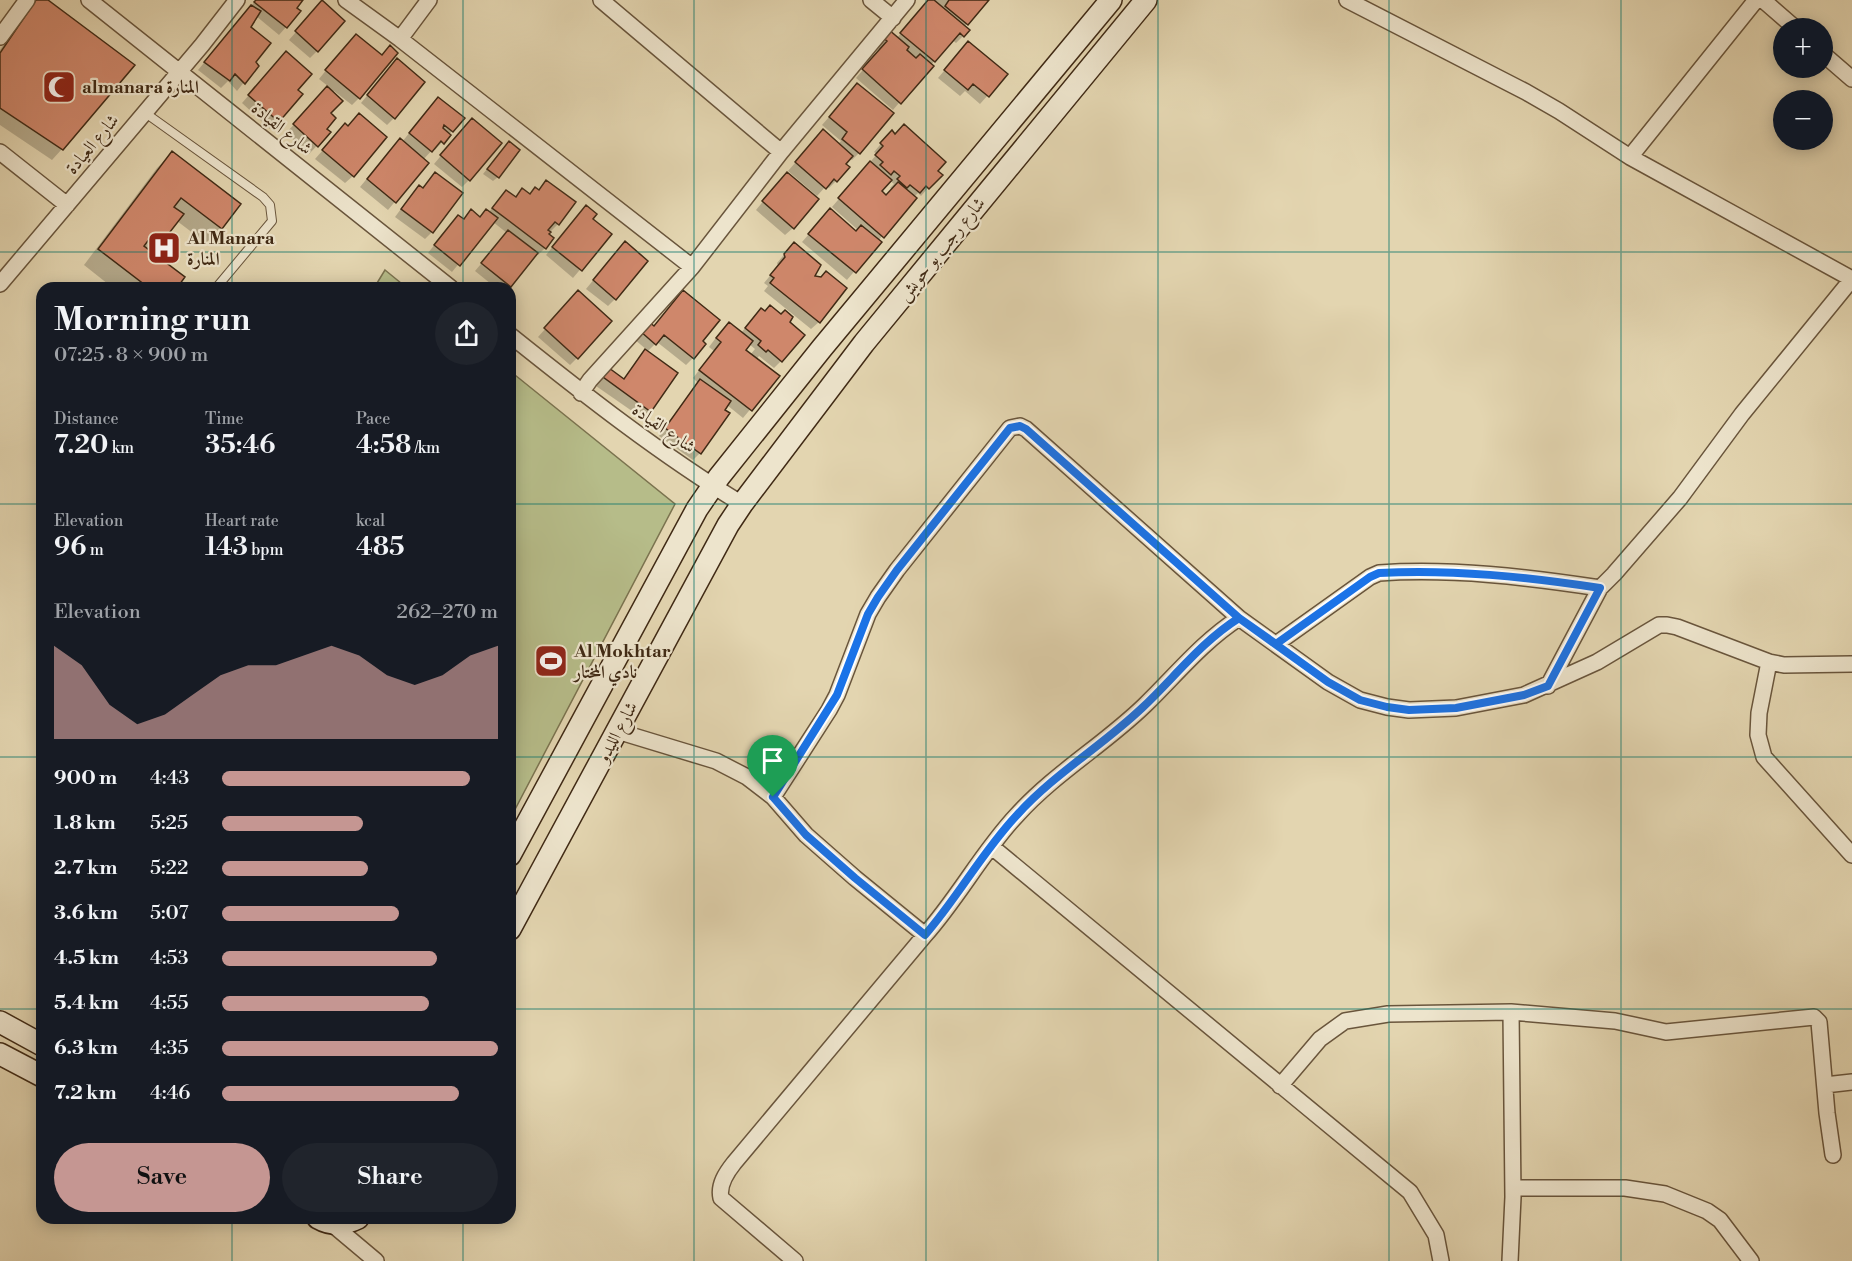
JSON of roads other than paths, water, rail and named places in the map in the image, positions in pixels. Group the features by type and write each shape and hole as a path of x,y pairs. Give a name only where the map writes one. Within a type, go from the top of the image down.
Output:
{"main road":[{"name":"شارع رجب بو حويش","path":"714,486 822,348 1111,0"},
{"name":"شارع رجب بو حويش","path":"742,504 864,343 1146,0"},
{"name":"شارع الليدو","path":"516,844 697,509 714,486"},
{"name":"شارع الليدو","path":"516,918 728,525 742,504"},
{"path":"0,1022 36,1042"},
{"path":"0,1054 36,1073"}],"street":[{"path":"0,37 27,0"},
{"name":"شارع القيادة","path":"89,0 443,282"},
{"name":"شارع العيادة","path":"0,284 237,0"},
{"path":"346,0 400,39 692,267"},
{"path":"400,39 429,0"},
{"path":"601,0 781,152"},
{"path":"871,0 892,18"},
{"path":"581,393 590,380 692,267 781,152 907,0"},
{"path":"1347,0 1526,92 1630,157 1852,279 1742,414 1680,498 1600,588 1548,686"},
{"path":"1630,157 1756,0"},
{"path":"1763,0 1784,18"},
{"path":"1833,63 1852,79"},
{"path":"0,152 67,205"},
{"name":"شارع القيادة","path":"516,340 581,393 643,438 742,504"},
{"path":"773,797 837,695 868,614 878,597 1010,428 1020,426 1239,618 1328,682 1360,700 1409,710 1456,708 1524,695 1597,662 1659,625 1667,624 1769,662 1852,664"},
{"path":"1276,644 1370,577 1379,573 1524,577 1600,588"},
{"path":"795,1261 721,1198 719,1191 728,1171 925,935 1017,815 1060,775 1127,723 1203,645 1239,618"},
{"path":"1769,662 1759,713 1758,735 1764,757 1852,855"},
{"path":"617,731 716,761 747,777 773,797 806,835 925,935"},
{"path":"992,847 1410,1192 1436,1235 1441,1261"},
{"path":"1280,1086 1320,1039 1345,1021 1388,1014 1511,1012 1616,1021 1666,1032 1814,1017 1819,1022 1833,1155"},
{"path":"1510,1261 1513,1188 1511,1012"},
{"path":"1825,1085 1852,1082"},
{"path":"1513,1188 1625,1188 1665,1194 1707,1211 1720,1220 1751,1261"},
{"path":"326,1224 376,1261"}],"lane":[{"path":"144,112 270,205 272,221 221,282"}],"place":[{"name":"almanara المنارة","path":"59,87"},
{"name":"Al Manara المنارة","path":"164,248"},
{"name":"Al Mokhtar نادي المختار","path":"551,661"}]}
